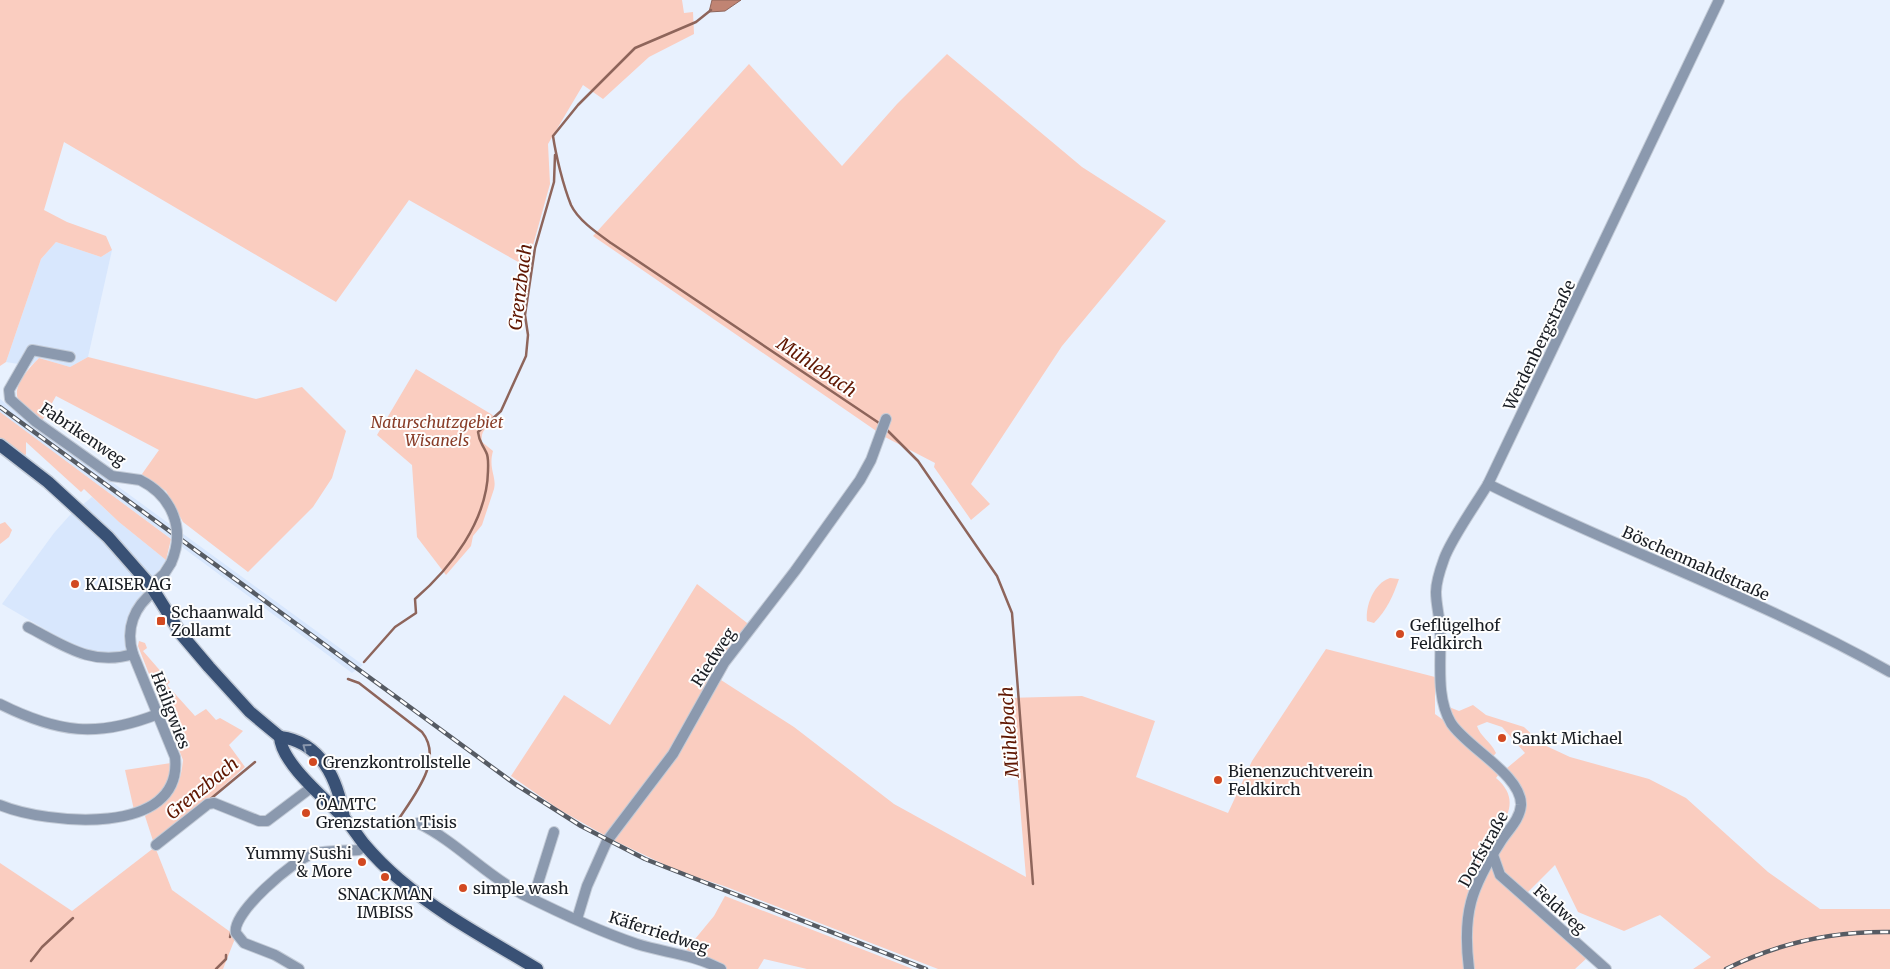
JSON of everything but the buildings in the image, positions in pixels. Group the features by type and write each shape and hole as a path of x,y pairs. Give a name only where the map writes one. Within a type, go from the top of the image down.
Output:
{"main road":[{"path":"0,445 80,509 108,536 153,588 181,634 250,712 280,738 308,747 332,775 340,796 344,818"},
{"path":"280,738 280,744 287,756 312,787 344,818 365,845 416,892 465,926 531,967"}],"street":[{"name":"Werdenbergstraße","path":"1446,712 1442,700 1440,629 1436,592 1445,556 1488,484 1719,0"},
{"name":"Fabrikenweg","path":"70,357 32,350 9,390 10,399 36,422 112,476 118,479 140,480 161,494 173,512 177,538 171,563 153,588"},
{"name":"Riedweg","path":"577,919 587,886 608,841 673,754 724,663 795,571 855,488 871,460 884,424"},
{"name":"Böschenmahdstraße","path":"1488,484 1539,510 1774,614 1890,672"},
{"name":"Heiligwies","path":"0,804 47,818 73,820 121,816 152,806 169,788 176,766 175,757 133,654 130,637 133,618 153,588"},
{"path":"28,627 71,649 96,658 118,659 133,654"},
{"path":"0,704 42,723 88,731 126,725 158,714"},
{"name":"Dorfstraße","path":"1446,712 1452,724 1472,746 1498,767 1516,789 1521,802 1520,814 1483,872 1467,917 1469,969"},
{"path":"156,845 208,804 214,803 259,821 267,821 312,787"},
{"name":"Käferriedweg","path":"418,823 443,836 491,876 533,899 627,940 694,957 720,969"},
{"path":"533,899 554,832"},
{"path":"299,969 275,955 244,943 236,933 238,920 265,889 294,864 311,855 359,850 365,845"},
{"name":"Feldweg","path":"1493,855 1500,875 1606,969"},
{"path":"1483,872 1497,869"}],"shaded area":[{"path":"712,0 741,0 725,11 709,12"},
{"path":"56,242 101,257 112,250 88,357 70,367 39,358 31,366 6,362 41,259"},
{"path":"0,399 363,665 352,673 0,412"},
{"path":"92,497 119,522 166,560 133,607 126,627 127,650 120,653 82,651 2,604 54,533 70,515"}],"green space":[{"path":"0,0 682,0 684,13 693,12 694,34 649,57 603,99 583,85 548,144 550,184 527,267 409,200 336,302 64,142 44,210 67,222 106,236 112,250 101,257 56,242 41,259 6,362 0,366"},
{"path":"947,54 1082,167 1166,221 1062,346 971,484 990,504 971,520 934,467 935,463 885,437 593,236 749,64 842,166 897,104"},
{"path":"88,357 256,399 302,387 346,431 332,478 313,507 248,572 183,522 166,491 142,474 159,450 56,396 42,421 25,408 18,399 17,394 20,382 39,358 70,367"},
{"name":"Naturschutzgebiet Wisanels","path":"416,369 491,414 499,421 488,426 482,434 482,442 493,451 491,463 495,485 482,525 473,536 471,546 446,575 417,537 412,465 377,435"},
{"path":"0,412 171,539 166,560 119,522 84,489 81,492 26,442 26,454 24,457 0,439"},
{"path":"5,522 12,530 9,537 0,544 0,524"},
{"path":"1390,578 1399,579 1389,603 1374,623 1367,621 1369,602 1375,590"},
{"path":"697,584 751,626 721,680 794,727 894,804 1026,877 1011,698 1082,696 1155,721 1136,777 1228,813 1252,761 1326,649 1435,677 1435,714 1446,722 1449,707 1459,711 1473,705 1486,715 1524,727 1542,744 1570,757 1649,779 1686,798 1768,872 1820,909 1890,909 1890,969 1693,969 1711,957 1660,915 1624,931 1578,912 1555,865 1523,897 1588,957 1575,969 938,969 724,886 680,872 613,840 560,810 511,776 564,695 610,725","holes":["1487,722 1502,727 1525,753 1507,768 1516,788 1521,815 1504,831 1500,828 1509,808 1509,796 1496,778 1499,774 1491,759 1496,753 1477,726"]},
{"path":"139,641 145,643 147,648 143,651 170,682 167,685 195,716 206,709 216,720 220,718 243,731 229,745 245,767 155,847 145,816 168,800 173,794 182,770 183,760 138,646"},
{"path":"171,763 168,781 161,793 150,802 134,810 125,770"},
{"path":"155,847 172,890 236,936 223,969 0,969 0,863 72,911"},
{"path":"725,896 913,969 807,969 764,959 758,969 724,969 686,950 714,916"}],"waterway":[{"name":"Mühlebach","path":"711,10 696,22 635,48 578,105 553,136 560,170 571,205 574,211 594,231 882,425"},
{"name":"Grenzbach","path":"364,662 395,627 416,613 415,599 454,558 465,542 481,508 486,490 488,462 487,454 478,432 501,411 526,356 528,335 525,315 535,248 554,182 555,155"},
{"name":"Mühlebach","path":"886,429 918,461 997,576 1012,613 1033,884"},
{"path":"348,679 359,683 422,732 428,744 430,756 428,768 416,794 393,828"},
{"name":"Grenzbach","path":"208,801 255,762"},
{"name":"Grenzbach","path":"31,961 42,947 73,918"},
{"path":"230,937 231,933"},
{"path":"216,969 226,959 226,955"}],"railway":[{"path":"0,407 515,784 581,826 645,859 926,969"},
{"path":"1726,969 1765,952 1806,940 1826,936 1890,932"}],"place":[{"name":"KAISER AG","path":"75,584"},
{"name":"Schaanwald Zollamt","path":"161,621"},
{"name":"Geflügelhof Feldkirch","path":"1400,634"},
{"name":"Sankt Michael","path":"1502,738"},
{"name":"Grenzkontrollstelle","path":"313,762"},
{"name":"Bienenzuchtverein Feldkirch","path":"1218,780"},
{"name":"ÖAMTC Grenzstation Tisis","path":"306,813"},
{"name":"Yummy Sushi & More","path":"362,862"},
{"name":"SNACKMAN IMBISS","path":"385,877"},
{"name":"simple wash","path":"463,888"}]}
